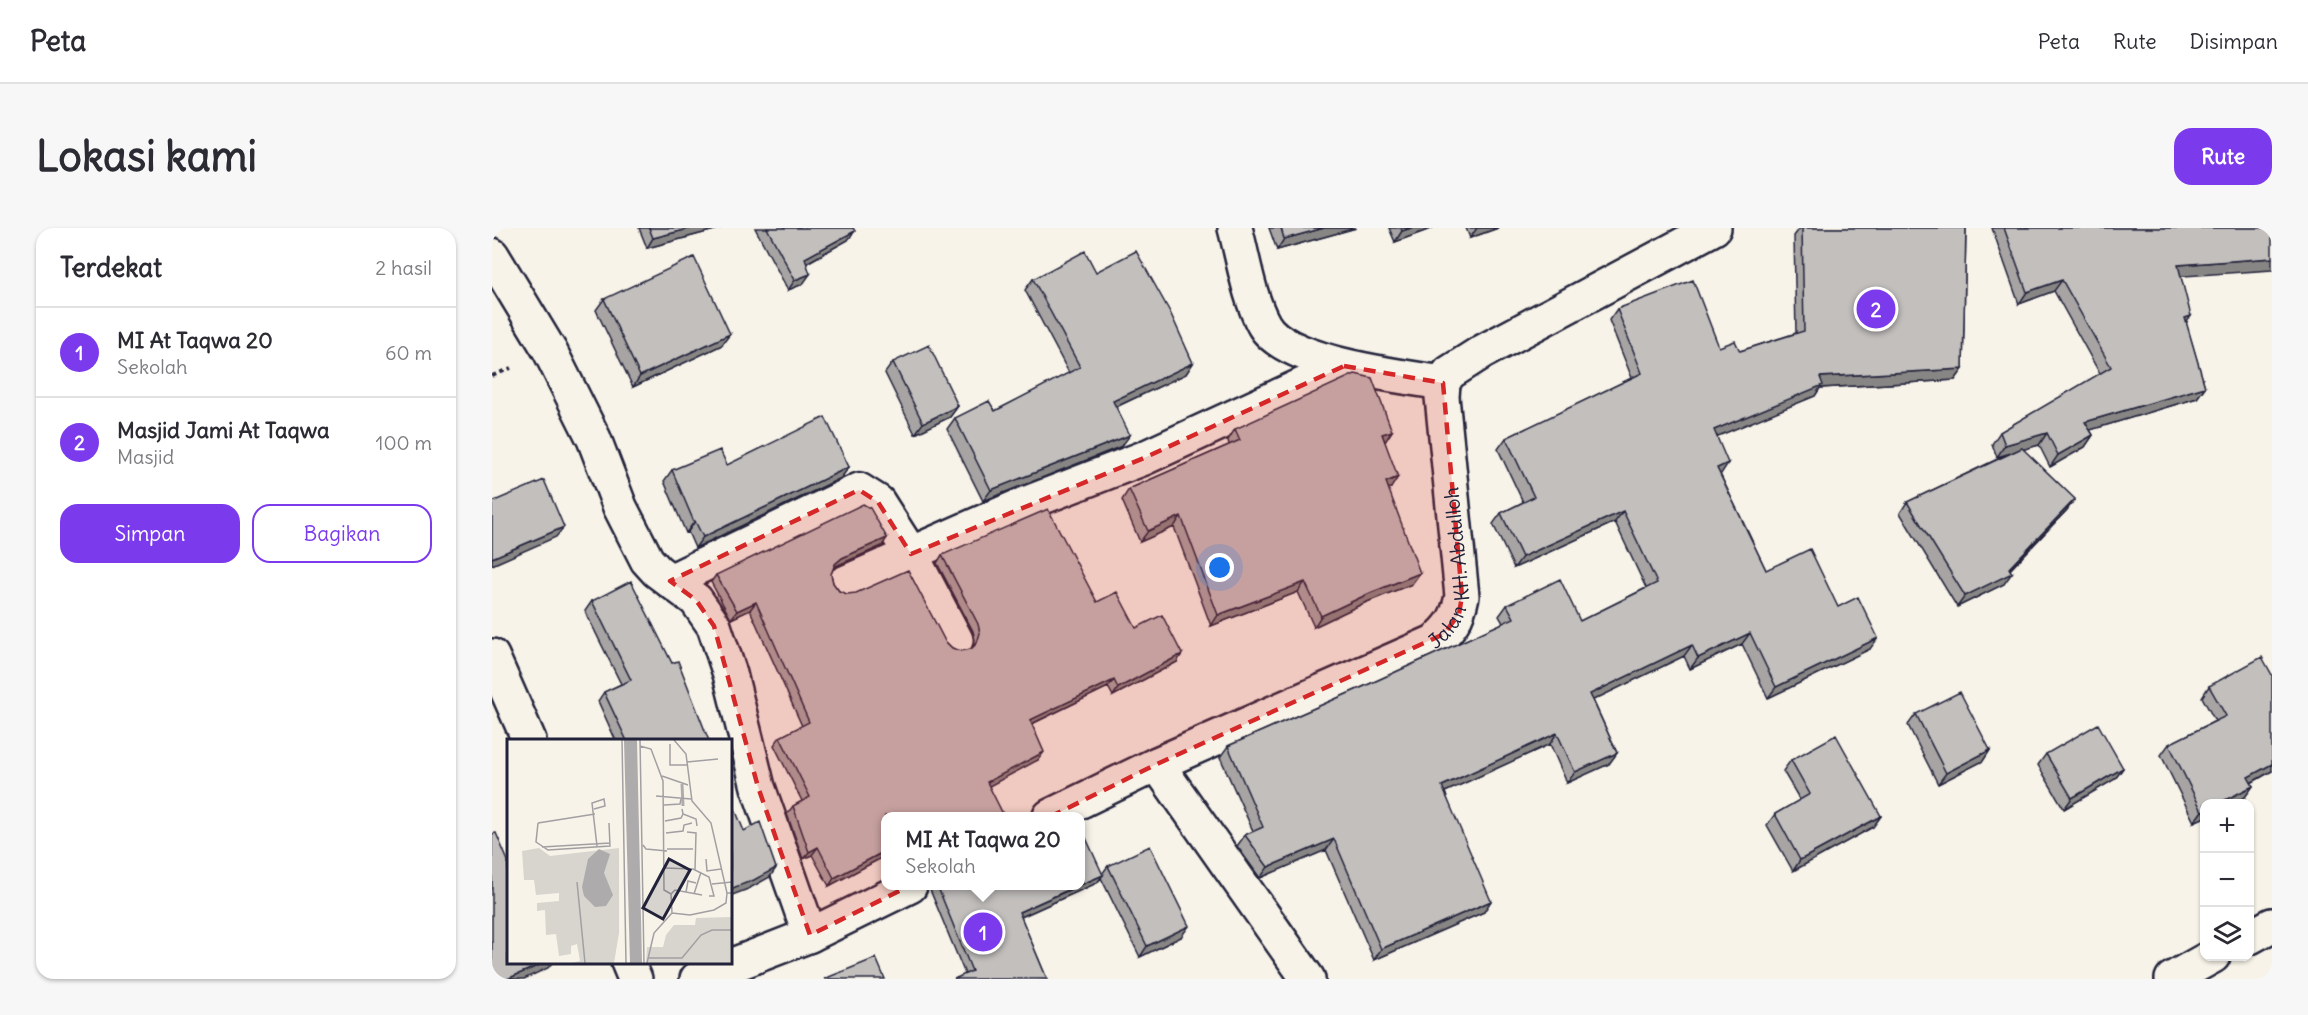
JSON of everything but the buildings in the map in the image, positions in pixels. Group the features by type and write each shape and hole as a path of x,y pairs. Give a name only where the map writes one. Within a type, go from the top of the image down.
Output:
{"street":[{"path":"1235,228 1257,312 1273,338 1284,345 1344,366 1443,383 1449,373 1482,352 1714,228"},
{"path":"492,255 550,351 594,439 620,507 647,560 696,600 714,626 730,674 759,787 810,935"},
{"path":"844,583 1017,507 1144,458 1344,366"},
{"name":"Jalan KH. Abdulloh","path":"1058,812 1157,764 1434,642 1451,626 1459,614 1462,596 1442,397 1443,383"},
{"path":"670,581 859,490 878,502 911,554 956,640"},
{"path":"492,656 529,739"},
{"path":"1157,764 1308,979"},
{"path":"697,979 810,935 900,890"},
{"path":"2254,935 2272,925"},
{"path":"2172,979 2206,961"},
{"path":"628,964 635,979"}],"highlighted area":[{"path":"1344,366 1443,383 1462,596 1459,614 1444,634 1157,764 810,935 758,787 714,626 696,600 670,581 859,490 878,502 911,554 1144,458"}],"place":[{"name":"Masjid Jami At Taqwa","path":"1876,309"},
{"name":"MI At Taqwa 20","path":"983,932"}]}
